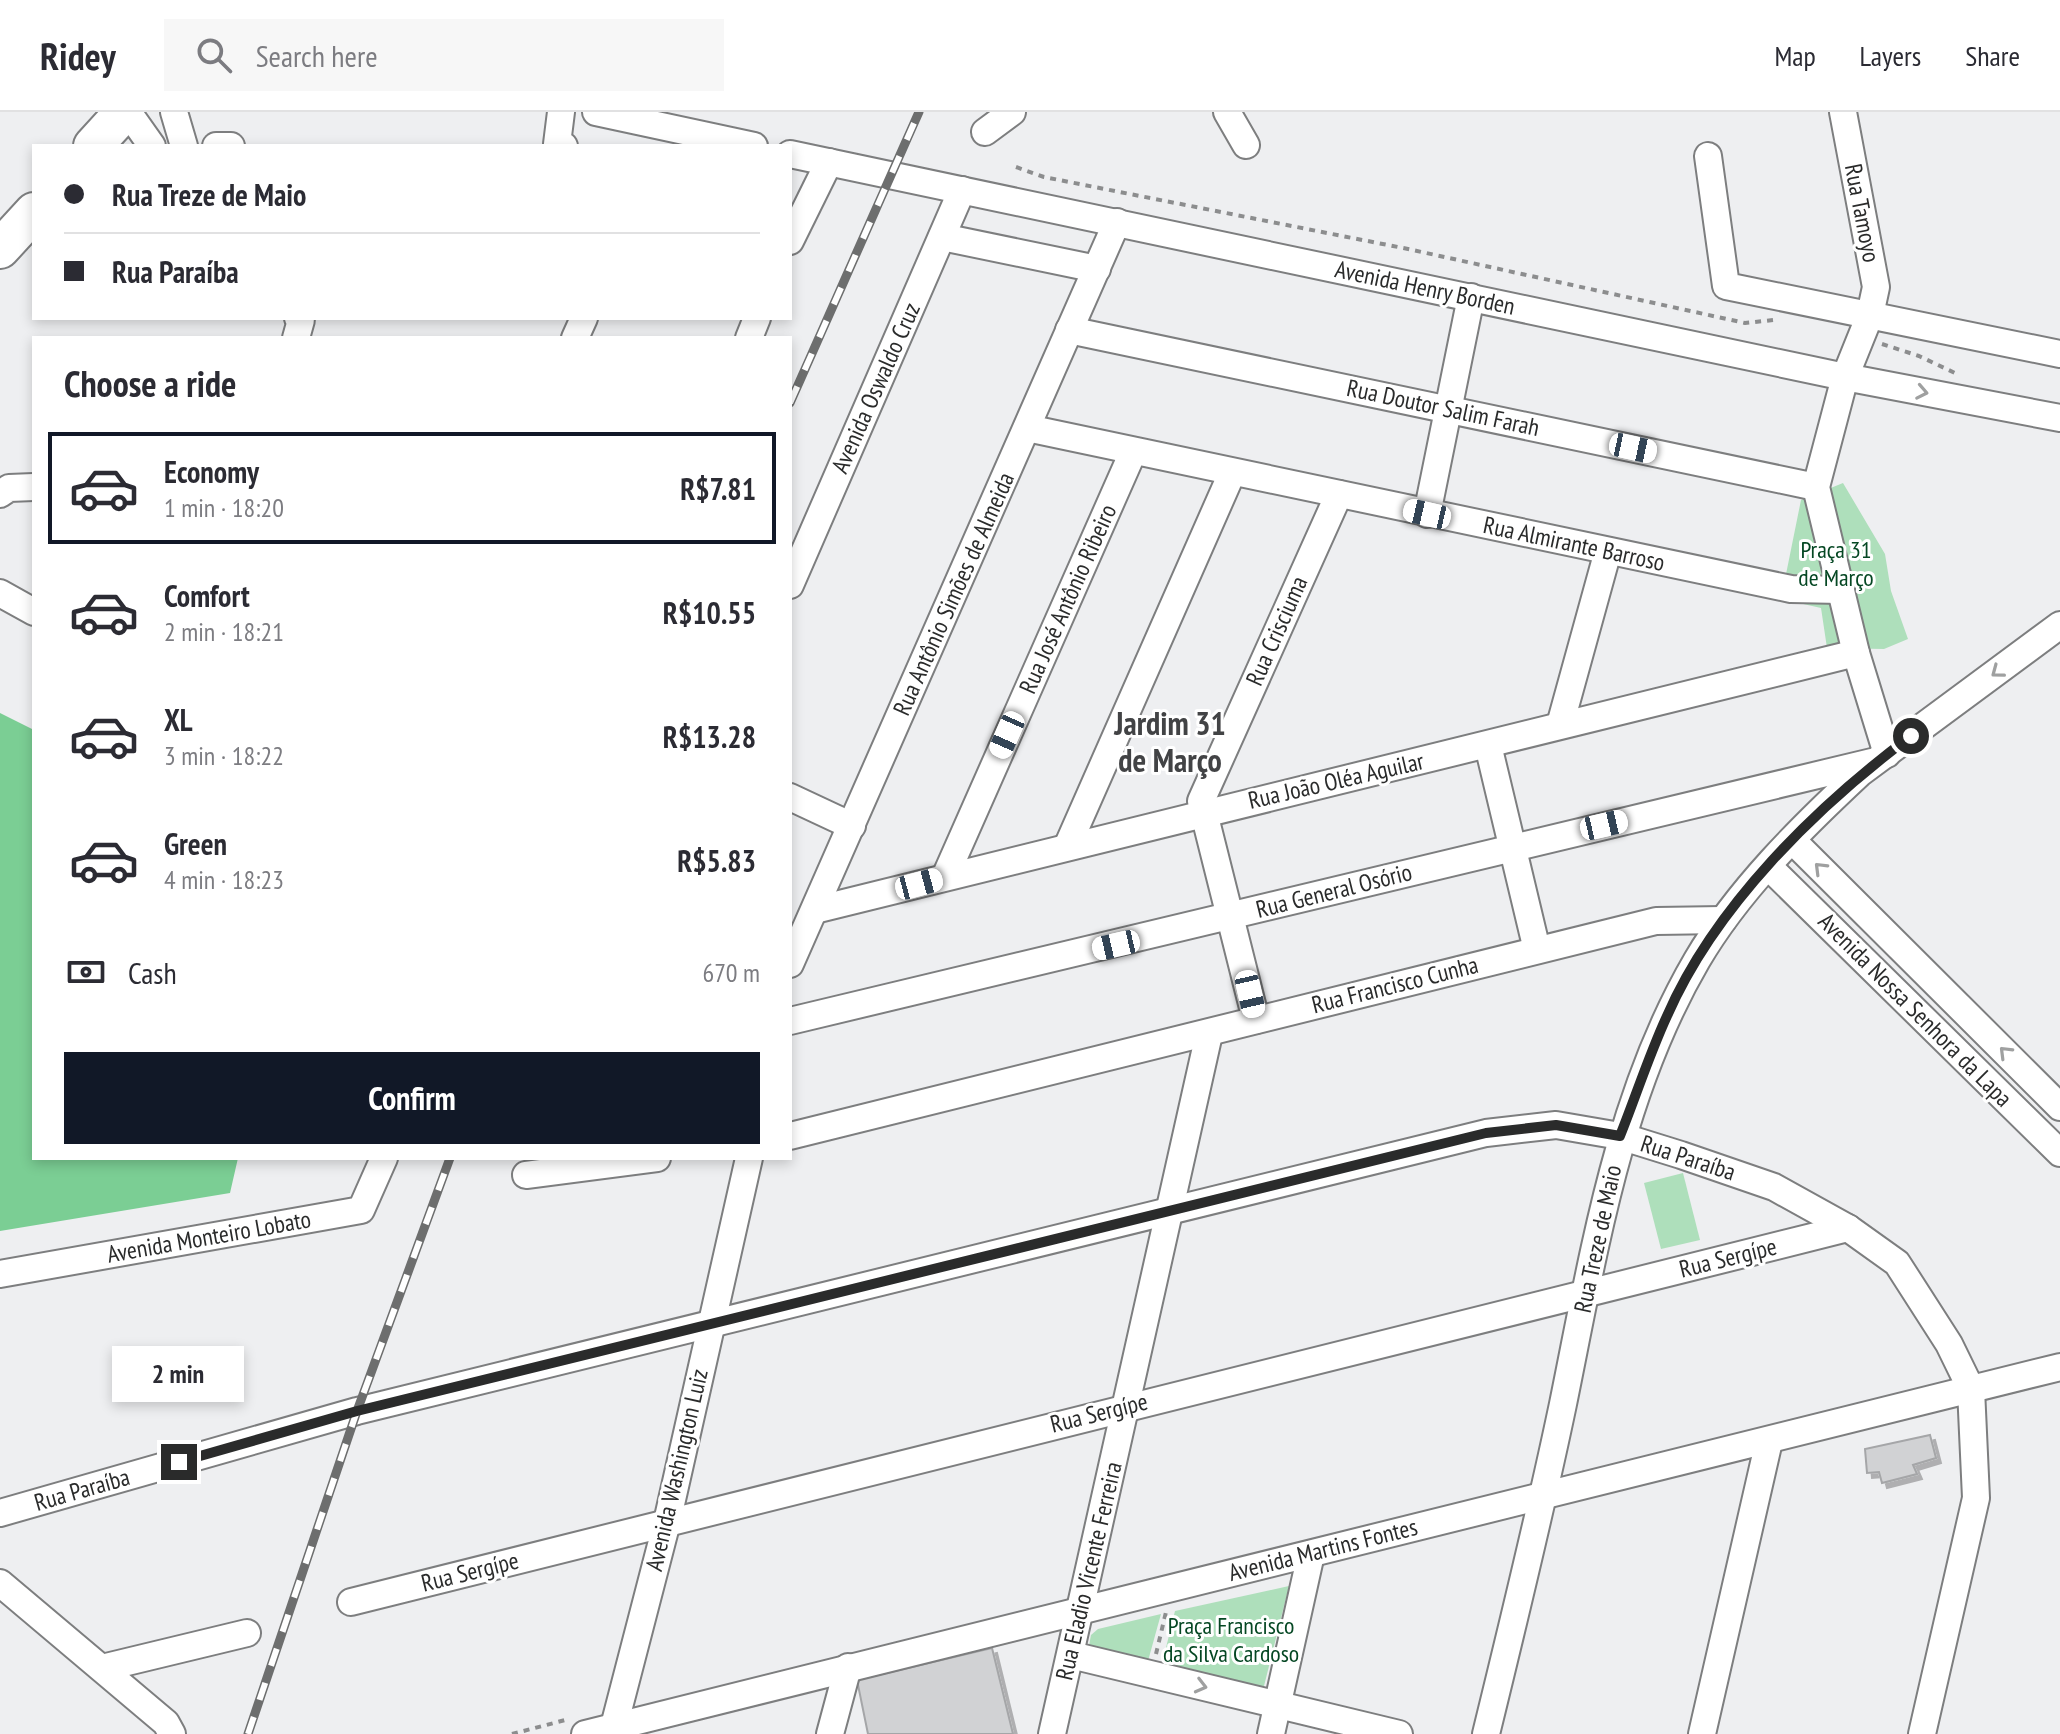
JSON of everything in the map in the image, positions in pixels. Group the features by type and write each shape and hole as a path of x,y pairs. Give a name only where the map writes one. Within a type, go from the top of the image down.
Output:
{"highway":[{"path":"95,144 126,112"},
{"path":"0,249 32,214"}],"street":[{"path":"126,112 150,144"},
{"path":"174,112 183,144"},
{"path":"557,144 561,112"},
{"path":"596,112 745,144"},
{"path":"985,132 1012,112"},
{"path":"1227,112 1246,145"},
{"name":"Rua Tamoyo","path":"1816,487 1845,377 1866,326 1876,287 1843,112"},
{"name":"Avenida Henry Borden","path":"792,154 1845,377 2060,418"},
{"path":"1708,156 1726,286 1866,326 2060,354"},
{"path":"792,231 796,210 829,162"},
{"name":"Avenida Oswaldo Cruz","path":"792,580 962,190"},
{"name":"Rua Antônio Simões de Almeida","path":"792,960 1117,222"},
{"path":"942,237 1097,269"},
{"path":"1427,514 1471,297"},
{"name":"Rua Doutor Salim Farah","path":"1069,330 1816,487"},
{"name":"Rua Almirante Barroso","path":"1027,428 1791,589 1841,590"},
{"name":"Rua José Antônio Ribeiro","path":"945,877 1133,452"},
{"path":"1067,847 1232,473"},
{"path":"0,494 9,488 32,487"},
{"path":"1816,487 1883,757"},
{"name":"Rua Crisciuma","path":"1205,813 1201,801 1339,494"},
{"path":"1560,725 1608,551"},
{"path":"0,593 32,611"},
{"name":"Rua Treze de Maio","path":"1486,1734 1544,1495 1620,1136 1667,1014 1723,920 1792,840 1836,796 1883,757 2060,625"},
{"name":"Rua João Oléa Aguilar","path":"815,910 1856,653"},
{"path":"1488,745 1537,950"},
{"name":"Rua General Osório","path":"792,1021 1232,917 1883,757"},
{"path":"792,798 852,826"},
{"path":"1205,813 1256,1020"},
{"name":"Avenida Nossa Senhora da Lapa","path":"1792,840 2060,1107"},
{"name":"Avenida Nossa Senhora da Lapa","path":"1769,867 2060,1153"},
{"name":"Rua Francisco Cunha","path":"792,1136 1656,921 1723,920"},
{"name":"Rua Eladio Vicente Ferreira","path":"1052,1734 1172,1210 1209,1034"},
{"name":"Rua Paraíba","path":"0,1513 357,1411 1486,1133 1556,1125 1620,1136 1774,1187 1848,1228 1897,1263 1949,1344 1971,1389 1976,1498 1922,1734"},
{"name":"Avenida Monteiro Lobato","path":"0,1274 361,1210 383,1160"},
{"path":"530,1166 625,1160"},
{"name":"Avenida Washington Luiz","path":"612,1731 667,1522 749,1160"},
{"name":"Rua Sergípe","path":"351,1602 1848,1228"},
{"name":"Avenida Martins Fontes","path":"582,1725 612,1731 848,1667 2060,1367"},
{"path":"1702,1734 1769,1441"},
{"path":"1271,1734 1311,1554"},
{"path":"0,1583 166,1723 172,1734"},
{"path":"102,1668 247,1633"},
{"path":"1071,1655 1399,1734"},
{"path":"830,1734 848,1667"}],"path":[{"path":"1016,167 1044,177 1408,249 1745,323 1783,319"},
{"path":"1866,326 1945,371 1959,374"},
{"path":"1152,1674 1172,1586"},
{"path":"512,1734 582,1725"}],"green space":[{"name":"Praça 31 de Março","path":"1843,483 1885,554 1891,591 1908,639 1884,649 1827,648 1821,608 1781,599 1801,500"},
{"path":"0,713 32,729 32,1160 238,1160 230,1193 0,1231"},
{"path":"1683,1173 1700,1240 1661,1249 1644,1183"},
{"name":"Praça Francisco da Silva Cardoso","path":"1289,1586 1263,1690 1162,1664 1175,1611"},
{"name":"Praça Francisco da Silva Cardoso","path":"1161,1614 1148,1661 1089,1646 1091,1635 1098,1629"}],"building":[{"path":"1930,1435 1936,1458 1913,1465 1917,1474 1882,1483 1879,1472 1867,1473 1865,1449"},
{"path":"992,1648 1013,1734 868,1734 857,1680"}],"railway":[{"path":"792,398 919,112"},
{"path":"248,1734 357,1411 449,1160"}],"district":[{"name":"Jardim 31 de Março","path":"1170,742"}],"route":[{"path":"179,1462 357,1411 1486,1133 1556,1125 1620,1136 1667,1014 1723,920 1792,840 1836,796 1860,773 1911,736"}]}
